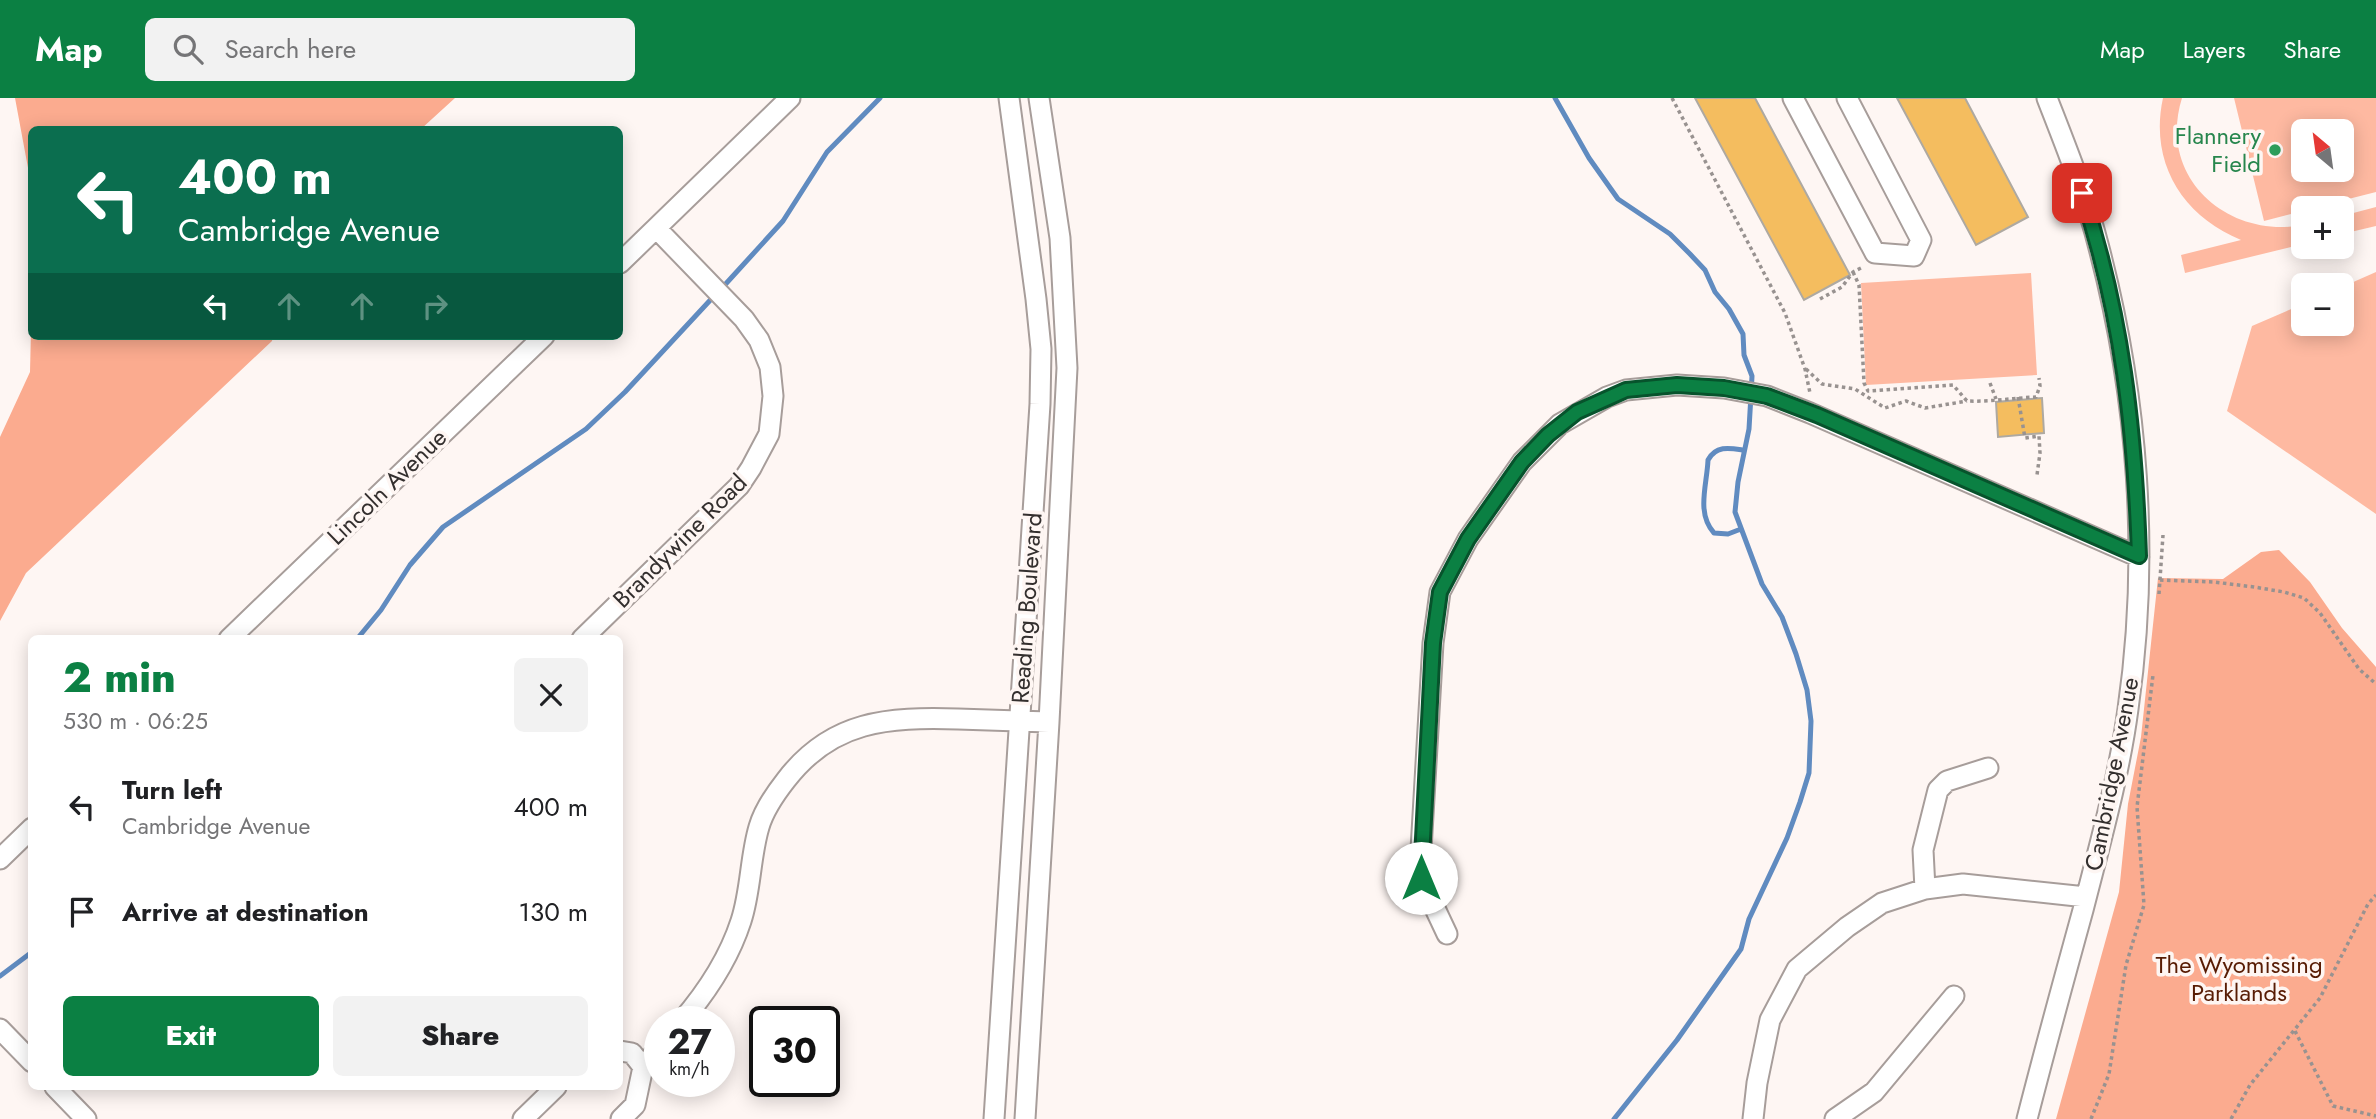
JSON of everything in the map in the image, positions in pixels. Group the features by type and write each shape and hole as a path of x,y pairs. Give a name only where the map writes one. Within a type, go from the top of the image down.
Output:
{"street":[{"path":"623,260 790,98"},
{"name":"Reading Boulevard","path":"994,1119 1038,461 1041,349 1009,98"},
{"name":"Reading Boulevard","path":"1025,1119 1067,368 1060,238 1040,98"},
{"path":"1793,98 1875,253 1914,256 1921,240 1847,98"},
{"name":"Cambridge Avenue","path":"2027,1119 2117,775 2128,710 2139,556 2136,464 2115,313 2088,211 2047,98"},
{"name":"Brandywine Road","path":"586,635 739,486 769,434 772,378 759,340 744,319 656,228"},
{"name":"Lincoln Avenue","path":"233,635 540,340"},
{"path":"1447,934 1423,883 1420,867 1433,643 1440,592 1468,539 1522,462 1548,435 1577,412 1626,390 1677,385 1724,388 1767,396 1817,415 2139,556"},
{"path":"694,1006 721,965 741,921 760,826 768,808 793,770 814,751 858,727 895,719 1049,722"},
{"path":"1925,890 1923,850 1938,790 1948,781 1988,768"},
{"path":"0,859 28,832"},
{"path":"1753,1119 1757,1083 1770,1020 1797,969 1847,927 1882,903 1925,890 1963,884 2086,897"},
{"path":"1835,1119 1874,1092 1954,996"},
{"path":"0,1029 28,1058"},
{"path":"621,1119 635,1105 643,1067 632,1053 623,1052"},
{"path":"58,1090 86,1119"},
{"path":"523,1119 553,1090"}],"path":[{"path":"1672,98 1785,313 1805,369 1817,415"},
{"path":"1820,299 1842,287 1853,272 1868,265 1875,253"},
{"path":"1853,272 1858,285 1864,383 1868,391 1953,385 1968,401"},
{"path":"1805,369 1822,384 1855,389 1885,408 1906,401 1926,408 1968,401 2036,397 2040,386 2039,378"},
{"path":"1990,383 1996,399"},
{"path":"2018,397 2025,438 2039,436 2037,475"},
{"path":"2159,594 2163,535"},
{"path":"2160,580 2241,585 2304,598 2320,613 2359,669 2376,684"},
{"path":"2091,1119 2109,1074 2126,965 2144,905 2137,807 2154,663"},
{"path":"2231,1119 2250,1085 2295,1031 2332,978 2368,904 2376,895"},
{"path":"2295,1031 2333,1106 2376,1116"}],"shaded area":[{"path":"2163,98 2182,98 2177,127 2180,153 2189,177 2205,196 2225,212 2249,222 2275,227 2291,226 2291,247 2185,273 2181,255 2241,240 2202,217 2175,184 2166,165 2161,144"},
{"name":"Flannery Field","path":"2234,98 2376,98 2376,192 2354,198 2291,196 2291,214 2264,221"},
{"path":"2376,207 2376,226 2354,231 2354,213"},
{"path":"2376,272 2376,514 2227,411 2252,326 2291,309 2291,336 2354,336 2354,282"},
{"path":"2031,273 2037,375 1866,385 1861,283"}],"green space":[{"path":"15,98 455,98 424,126 28,126 28,168"},
{"path":"31,340 272,340 26,573 0,621 0,437 30,372"},
{"name":"The Wyomissing Parklands","path":"2279,550 2310,582 2342,628 2376,667 2376,1119 2056,1119 2119,892 2128,804 2141,737 2158,578 2223,579 2261,552"}],"building":[{"path":"1695,98 1755,98 1850,275 1804,300"},
{"path":"1897,98 1965,98 2028,217 1976,245"},
{"path":"2042,398 2044,433 1998,437 1996,402"}],"waterway":[{"path":"722,288 783,221 827,152 880,98"},
{"path":"1555,98 1589,158 1618,199 1670,234 1705,270 1715,292 1729,309 1743,334 1744,355 1752,376 1749,429 1735,512 1762,584 1782,617 1796,654 1807,690 1811,721 1809,773 1787,838 1749,919 1741,949 1677,1040 1614,1119"},
{"path":"360,635 381,610 410,565 443,527 586,429 625,392 715,295"},
{"path":"1741,529 1728,534 1714,533 1705,517 1704,498 1708,460 1711,455 1724,449 1743,450"},
{"path":"0,976 28,955"}],"place":[{"name":"Flannery Field","path":"2275,150"}],"route":[{"path":"1421,878 1433,643 1440,592 1468,539 1534,447 1577,412 1607,397 1626,390 1657,385 1701,385 1767,396 1817,415 2139,556 2136,464 2127,385 2115,313 2099,246 2082,193"}]}
